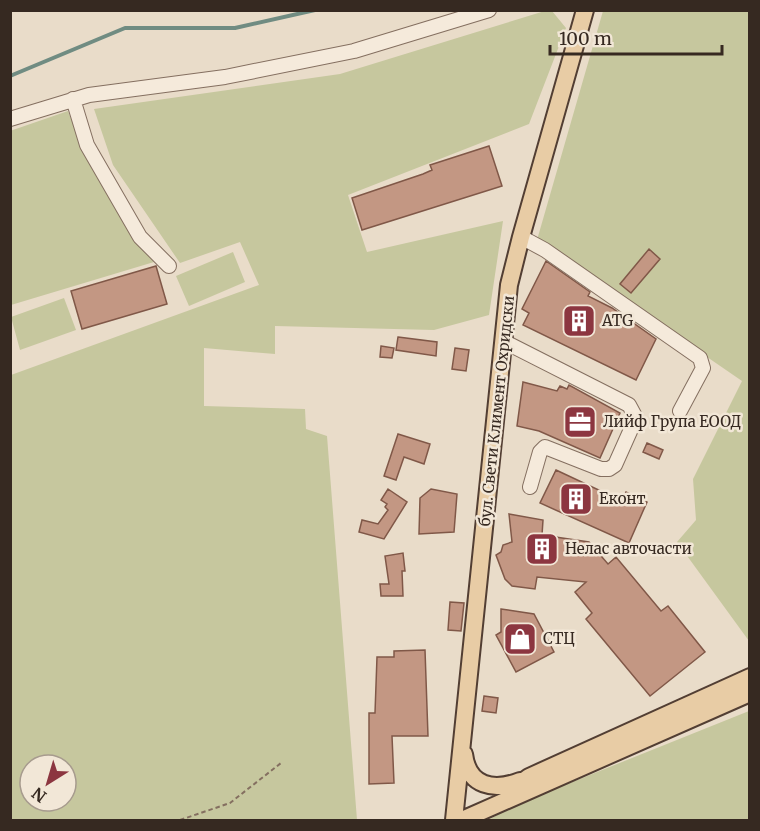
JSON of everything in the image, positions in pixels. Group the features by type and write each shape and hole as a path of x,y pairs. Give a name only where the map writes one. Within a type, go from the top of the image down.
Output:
{"main road":[{"name":"бул. Свети Климент Охридски","path":"454,820 509,285 585,10"},
{"path":"463,743 465,763 473,776 483,783 500,788 530,777 750,677"},
{"path":"462,820 750,693"},
{"path":"490,806 530,777"}],"lane":[{"path":"10,119 73,99 225,77 354,51 489,10"},
{"path":"73,99 87,145 140,237 169,266"},
{"path":"521,237 545,250 700,358 703,368 680,411"},
{"path":"503,341 630,405 636,418 615,465 609,470 602,470 544,447 540,452 530,487"}],"path":[{"path":"180,820 230,803 281,763"}],"green space":[{"path":"548,10 552,11 566,28 529,124 348,195 367,252 503,221 489,315 434,330 275,326 275,354 204,348 204,406 305,409 306,429 327,436 357,820 11,820 11,375 259,285 240,242 180,263 113,165 94,109 340,74"},
{"path":"603,11 749,11 749,641 677,542 696,520 693,479 742,381 537,240"},
{"path":"68,111 105,190 128,228 154,262 11,305 10,131"},
{"path":"233,252 245,282 189,306 176,276"},
{"path":"64,298 76,330 20,350 11,317"},
{"path":"749,711 749,820 488,820 515,805"}],"building":[{"path":"489,146 502,186 362,230 352,198 423,174 432,170 430,165"},
{"path":"649,249 660,259 631,293 620,284"},
{"name":"ATG","path":"546,261 590,292 588,296 612,308 656,339 636,380 523,325 529,313 522,309"},
{"path":"156,266 167,304 82,329 71,291"},
{"path":"398,337 437,342 436,356 396,350"},
{"path":"381,346 394,348 392,358 380,357"},
{"path":"455,348 469,350 466,371 452,369"},
{"name":"Лийф Група ЕООД","path":"523,382 557,391 560,386 567,389 569,385 620,413 600,458 539,431 517,426"},
{"path":"398,434 430,444 424,464 404,457 396,480 384,476"},
{"path":"647,443 663,450 659,459 643,452"},
{"name":"Еконт","path":"556,470 622,501 626,492 647,502 629,543 540,503"},
{"path":"388,489 407,502 384,539 359,532 362,520 378,524 388,510 385,507 387,504 381,500"},
{"path":"431,489 457,494 454,532 419,534 420,498"},
{"path":"509,514 543,520 542,535 589,542 608,564 616,557 661,611 668,606 705,652 650,696 586,619 592,613 575,592 586,582 537,577 535,589 512,586 505,579 496,555 501,552 503,545 512,542"},
{"path":"403,553 405,571 402,571 403,596 381,596 380,584 389,584 385,556"},
{"path":"450,602 464,603 461,631 448,630"},
{"path":"501,609 534,614 554,652 516,672 496,635 501,632"},
{"path":"425,650 428,736 392,736 394,783 369,784 369,713 375,713 377,657 394,657 394,651"},
{"path":"484,696 498,698 496,713 482,711"}],"waterway":[{"path":"10,76 125,28 235,28 315,10"}],"place":[{"name":"ATG","path":"579,321"},
{"name":"Лийф Група ЕООД","path":"580,422"},
{"name":"Еконт","path":"576,499"},
{"name":"Нелас авточасти","path":"542,549"},
{"name":"СТЦ","path":"520,639"}]}
